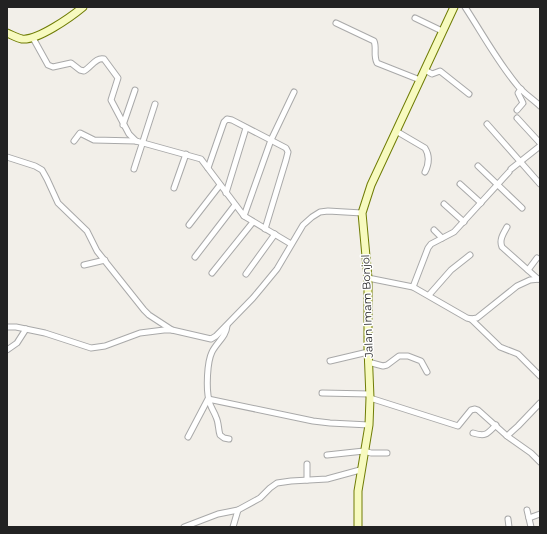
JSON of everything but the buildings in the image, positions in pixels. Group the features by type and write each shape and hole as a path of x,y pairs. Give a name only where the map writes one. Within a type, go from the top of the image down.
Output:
{"main road":[{"name":"Jalan Imam Bonjol","path":"358,527 358,491 360,470 369,425 370,396 368,362 368,278 362,213 372,184 425,70 452,7"},
{"path":"7,33 23,39 33,38 49,30 79,8"}],"street":[{"path":"465,7 495,56 521,89 540,106"},
{"path":"415,18 442,31"},
{"path":"336,23 374,41 374,56 376,63 420,80"},
{"path":"33,38 48,64 53,67 71,63 80,70 84,71 97,59 104,59 118,78 111,100 123,125 136,141"},
{"path":"425,70 432,74 440,71 469,94"},
{"path":"517,110 523,103 518,93 521,89"},
{"path":"123,125 135,90"},
{"path":"244,216 271,140 294,92"},
{"path":"134,169 155,104"},
{"path":"413,287 428,248 431,244 454,232 510,171 540,144 517,118"},
{"path":"208,168 224,122 228,119 286,148 288,152 265,229"},
{"path":"487,124 540,184"},
{"path":"226,193 246,128"},
{"path":"396,131 425,148 429,164 425,172"},
{"path":"74,141 80,133 94,140 143,142 201,159 244,216 291,244"},
{"path":"174,188 186,154"},
{"path":"7,157 36,166 42,170 58,203 87,231 92,245 144,310 172,330"},
{"path":"478,166 522,208"},
{"path":"460,184 481,203"},
{"path":"189,225 220,185"},
{"path":"444,204 464,222"},
{"path":"195,257 235,205"},
{"path":"7,327 26,329 62,338 91,348 105,346 140,333 150,331 172,330 211,339 227,326 263,286 277,268 307,220 320,212 336,210 362,213"},
{"path":"212,273 253,222"},
{"path":"507,228 501,238 501,245 539,279"},
{"path":"434,230 442,238"},
{"path":"246,274 274,234"},
{"path":"429,295 450,270 470,255"},
{"path":"528,270 537,258"},
{"path":"84,265 105,260"},
{"path":"368,278 413,287 429,295 471,319 500,347 518,354 540,376"},
{"path":"471,319 477,318 522,283 539,279"},
{"path":"227,326 223,339 212,352 210,358 207,388 208,399 216,417 220,435 229,439"},
{"path":"7,350 17,343 26,329"},
{"path":"330,361 368,352"},
{"path":"368,362 383,366 387,365 399,356 408,356 421,361 427,372"},
{"path":"322,393 370,396 458,426 471,410 475,408 496,425 500,431 531,453 540,462"},
{"path":"208,399 313,421 369,425"},
{"path":"188,437 208,399"},
{"path":"507,436 540,403"},
{"path":"473,433 486,435 496,425"},
{"path":"327,455 364,451 371,453 387,453"},
{"path":"307,464 307,480"},
{"path":"184,527 192,526 218,514 238,510 260,498 273,485 291,481 326,479 360,470"},
{"path":"233,527 238,510"},
{"path":"527,510 531,527"},
{"path":"529,518 540,514"},
{"path":"508,519 509,527"}]}
